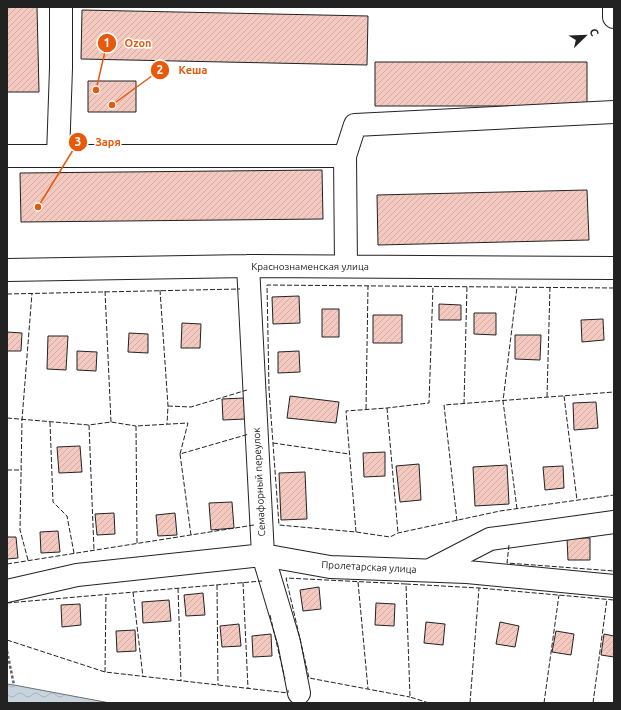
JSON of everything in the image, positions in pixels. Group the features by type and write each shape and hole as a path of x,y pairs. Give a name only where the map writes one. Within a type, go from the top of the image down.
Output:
{"street":[{"path":"58,156 61,68 61,7"},
{"path":"614,7 614,17"},
{"path":"346,266 345,156 355,125 614,112"},
{"path":"7,156 345,156"},
{"name":"Краснознаменская улица","path":"7,270 248,266 614,268"},
{"name":"Семафорный переулок","path":"248,266 263,555 289,642 299,693"},
{"path":"431,570 490,539 614,522"},
{"name":"Пролетарская улица","path":"7,591 77,574 263,555 330,567 467,572 614,586"}],"path":[{"path":"7,651 14,685"}],"water":[{"path":"7,684 14,685 110,703 7,703"}],"building":[{"path":"7,7 37,7 39,92 7,92"},
{"path":"82,10 368,16 367,65 81,59"},
{"path":"375,62 587,62 587,106 375,106"},
{"path":"88,81 136,81 136,112 88,112"},
{"path":"322,170 323,219 21,222 20,173"},
{"path":"587,190 589,240 378,245 377,195"},
{"path":"299,296 300,323 273,324 272,297"},
{"path":"439,304 461,305 461,320 439,320"},
{"path":"322,309 339,309 339,337 322,337"},
{"path":"474,313 496,313 496,335 474,334"},
{"path":"373,315 402,315 402,343 373,343"},
{"path":"603,319 604,340 582,342 581,320"},
{"path":"182,323 201,324 200,348 181,348"},
{"path":"7,332 22,333 21,351 7,351"},
{"path":"129,333 148,334 148,353 128,352"},
{"path":"515,335 541,335 540,360 515,359"},
{"path":"48,336 68,336 66,370 47,369"},
{"path":"77,351 97,352 96,371 77,370"},
{"path":"299,351 300,372 278,373 278,352"},
{"path":"290,396 339,402 336,423 287,418"},
{"path":"244,398 245,419 223,420 222,399"},
{"path":"596,402 598,428 574,430 573,403"},
{"path":"80,446 82,472 59,473 57,447"},
{"path":"385,452 385,476 364,477 363,453"},
{"path":"419,464 421,500 400,502 396,466"},
{"path":"507,465 509,504 475,506 473,467"},
{"path":"563,466 564,488 545,490 543,467"},
{"path":"305,472 307,519 281,520 279,473"},
{"path":"232,502 234,528 211,530 209,503"},
{"path":"114,513 115,534 97,535 95,514"},
{"path":"175,513 177,535 158,536 156,515"},
{"path":"58,531 60,552 41,553 40,532"},
{"path":"7,537 16,537 18,558 7,559"},
{"path":"567,538 590,538 590,560 568,560"},
{"path":"319,587 321,609 303,611 300,590"},
{"path":"203,593 205,615 186,616 184,595"},
{"path":"169,600 171,621 143,623 142,602"},
{"path":"376,603 395,604 394,626 375,625"},
{"path":"80,604 81,625 62,627 61,605"},
{"path":"426,622 445,624 443,645 424,643"},
{"path":"500,622 519,626 515,647 496,644"},
{"path":"239,624 241,646 222,647 220,626"},
{"path":"135,630 136,651 117,652 116,631"},
{"path":"556,631 574,634 571,655 552,652"},
{"path":"271,634 272,656 253,657 252,636"},
{"path":"604,634 614,636 614,657 601,655"}],"fence":[{"path":"614,288 267,285 269,389 279,525 356,532 390,537 398,533 500,511 614,495"},
{"path":"366,409 368,286"},
{"path":"356,532 346,411 429,403 433,286"},
{"path":"464,404 467,286"},
{"path":"517,287 503,401 517,509"},
{"path":"547,397 550,287"},
{"path":"7,294 240,289"},
{"path":"160,290 168,406 167,424"},
{"path":"105,291 111,422"},
{"path":"28,560 20,530 22,420 32,293"},
{"path":"168,406 191,407 247,390"},
{"path":"457,521 444,405 614,392"},
{"path":"564,396 577,500"},
{"path":"387,408 398,533"},
{"path":"7,418 89,425 111,422 136,426"},
{"path":"50,422 53,502 67,516 74,553"},
{"path":"137,543 136,426 188,423 180,454 249,434"},
{"path":"89,425 94,550"},
{"path":"273,443 349,454"},
{"path":"180,454 191,535"},
{"path":"7,470 22,470"},
{"path":"7,564 254,525"},
{"path":"509,545 507,563 614,571"},
{"path":"406,584 286,578 309,678 410,697"},
{"path":"7,603 262,581"},
{"path":"243,582 248,688"},
{"path":"358,582 368,689"},
{"path":"429,703 410,697 406,584 479,588 614,600"},
{"path":"217,585 218,685"},
{"path":"178,588 181,681"},
{"path":"470,703 479,588"},
{"path":"133,592 143,677"},
{"path":"105,672 106,594"},
{"path":"544,703 559,595"},
{"path":"593,703 607,599"},
{"path":"270,615 285,679"},
{"path":"7,640 105,672 288,693 288,690"}],"place":[{"name":"Ozon","path":"96,90"},
{"name":"Кеша","path":"112,105"},
{"name":"Заря","path":"38,207"}]}
